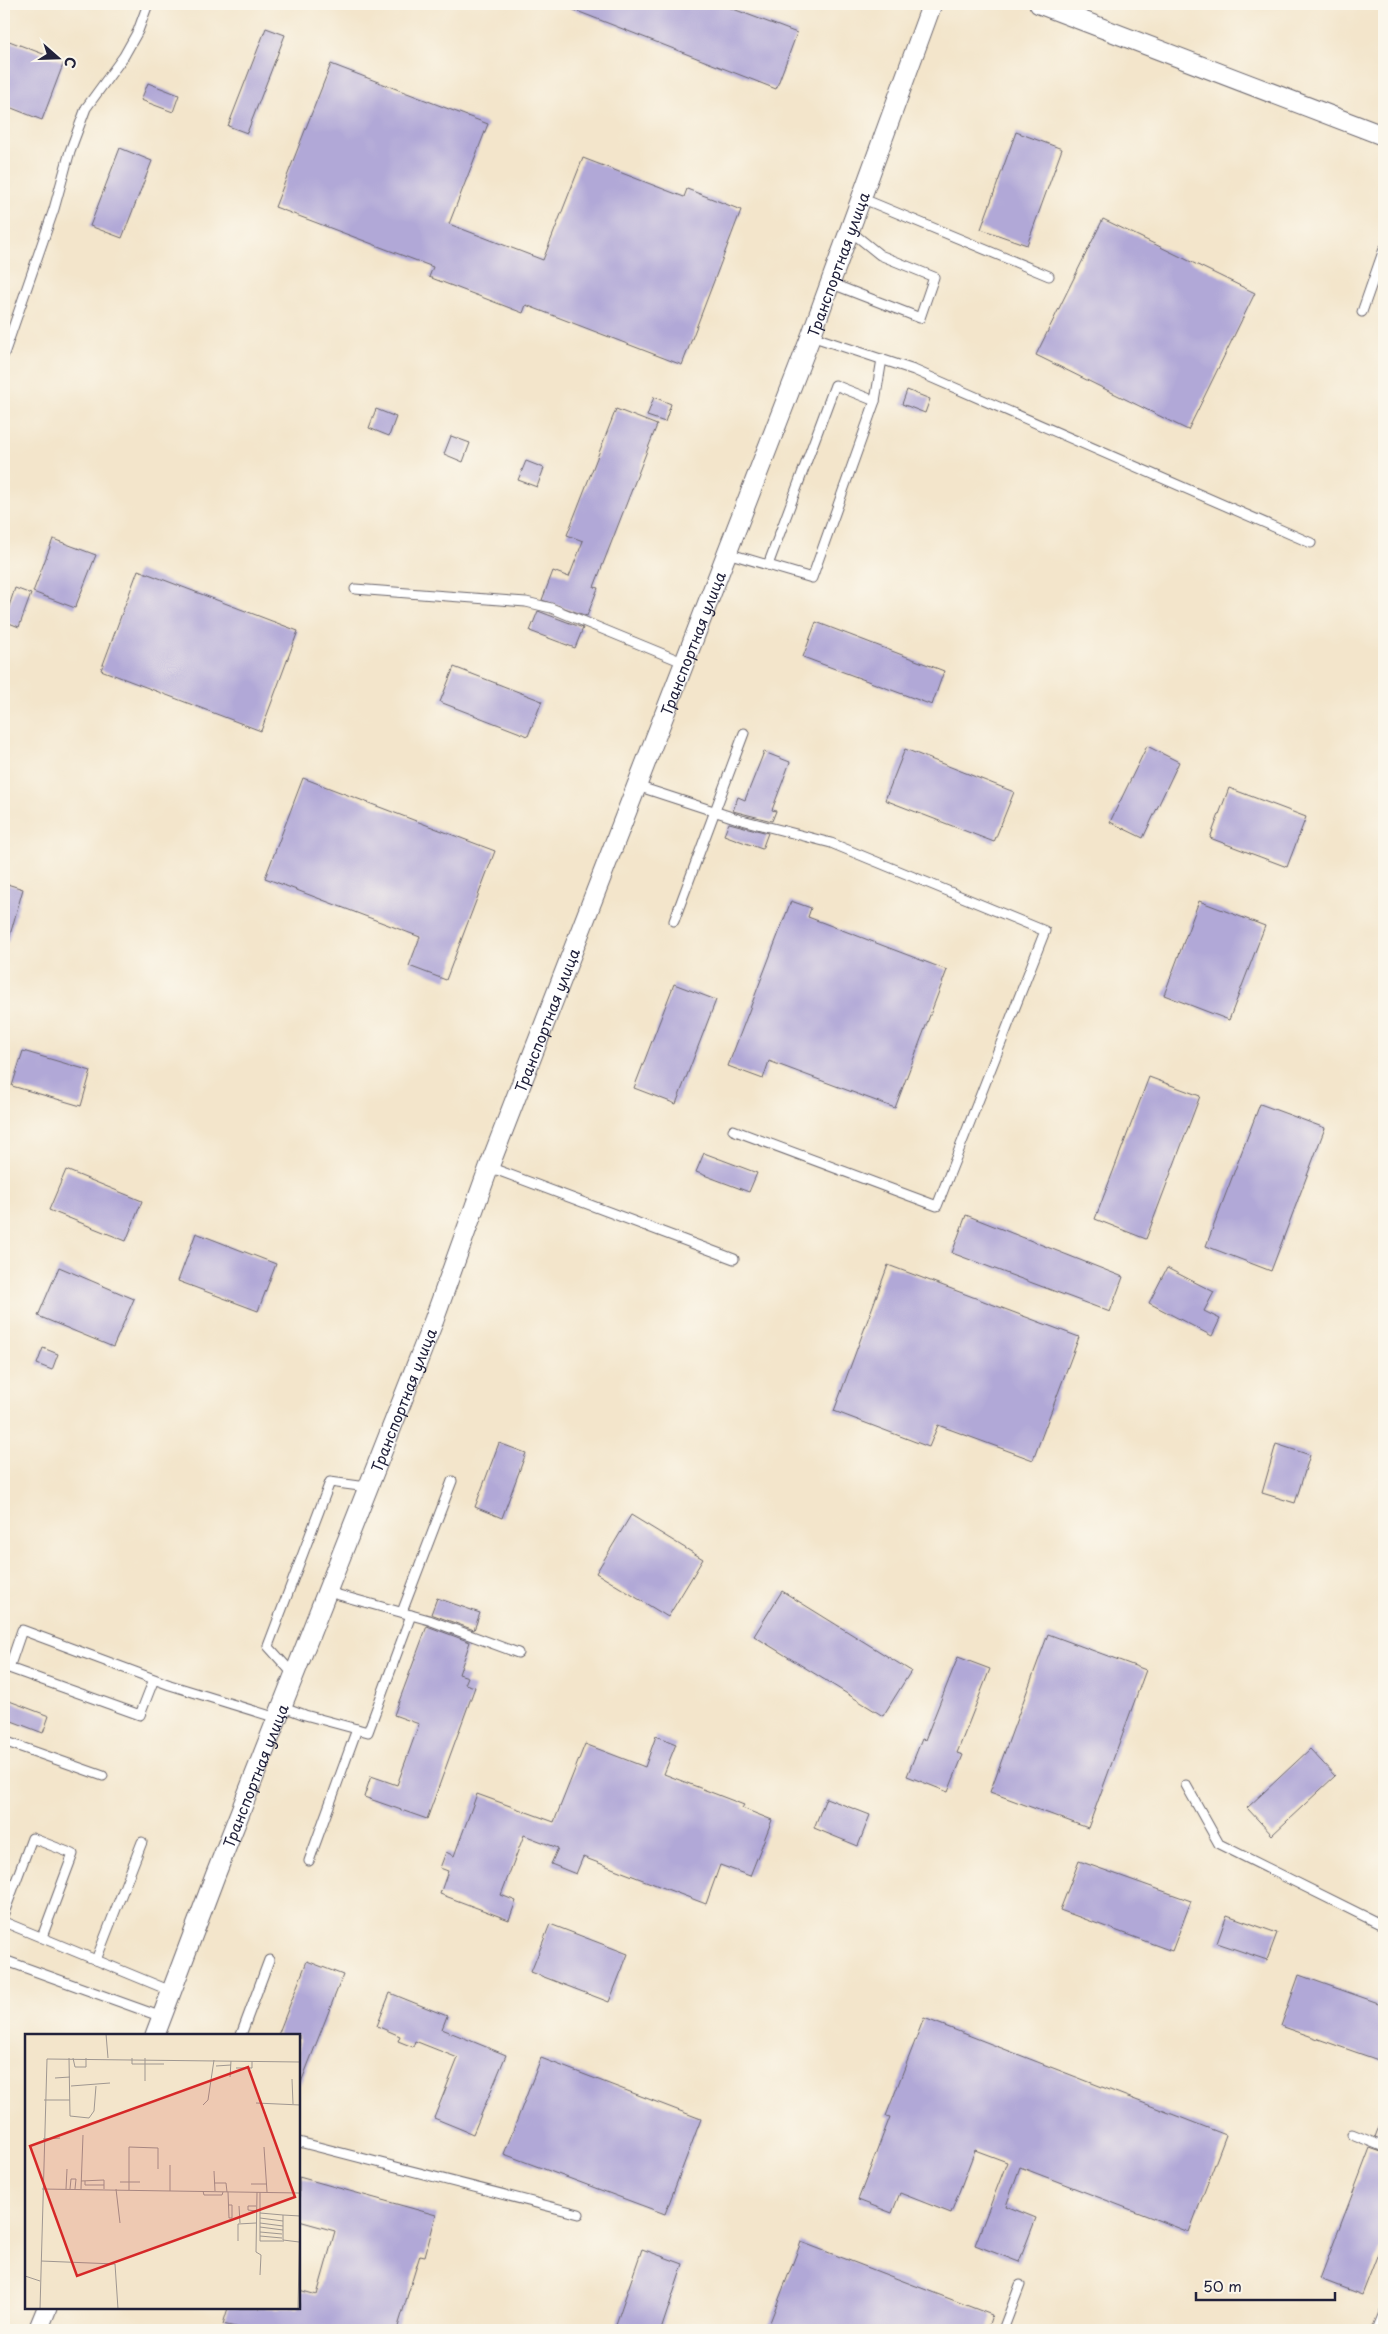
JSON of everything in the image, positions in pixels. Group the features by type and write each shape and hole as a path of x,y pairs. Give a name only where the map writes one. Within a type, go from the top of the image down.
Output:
{"street":[{"name":"Транспортная улица","path":"155,2034 279,1712 434,1320 489,1167 811,336 932,4"},
{"path":"1039,4 1384,136"},
{"path":"38,2330 47,2309"}],"lane":[{"path":"4,354 54,209 70,151 86,108 124,56 138,31 148,4"},
{"path":"861,198 1049,276"},
{"path":"830,283 920,318 934,277 880,255 849,230"},
{"path":"1362,312 1384,250"},
{"path":"811,336 914,370 1311,543"},
{"path":"727,553 812,578 875,401 882,359"},
{"path":"768,565 835,385 875,401"},
{"path":"355,589 526,602 551,608 685,663"},
{"path":"674,921 744,732"},
{"path":"637,786 715,811 831,843 1045,931 937,1206 733,1130"},
{"path":"489,1167 734,1259"},
{"path":"402,1612 452,1481"},
{"path":"294,1675 268,1646 330,1482 367,1487"},
{"path":"328,1592 412,1615 518,1653"},
{"path":"154,1679 140,1715 9,1668 22,1630 154,1679 279,1712 305,1715 368,1732 412,1615"},
{"path":"309,1861 357,1729"},
{"path":"4,1741 103,1776"},
{"path":"1186,1785 1219,1844 1384,1926"},
{"path":"4,1913 32,1838 73,1854 42,1937"},
{"path":"96,1960 142,1842"},
{"path":"4,1922 171,1991"},
{"path":"4,1960 162,2017"},
{"path":"240,2034 269,1960"},
{"path":"1352,2134 1384,2147"},
{"path":"300,2142 579,2214"},
{"path":"1003,2330 1020,2285"},
{"path":"1378,2330 1384,2313"}],"building":[{"path":"559,4 720,4 797,33 776,89"},
{"path":"266,28 285,35 247,133 228,126"},
{"path":"4,39 64,62 42,120 4,105"},
{"path":"331,64 488,124 449,224 543,260 583,158 684,197 687,189 741,210 682,365 526,305 523,313 429,277 433,267 275,207"},
{"path":"148,83 179,95 173,112 141,100"},
{"path":"1016,132 1062,149 1027,245 981,229"},
{"path":"120,148 152,161 122,238 90,226"},
{"path":"1103,219 1255,293 1188,430 1036,355"},
{"path":"907,390 930,399 925,413 902,404"},
{"path":"654,397 671,404 665,422 647,416"},
{"path":"376,409 396,417 389,436 369,428"},
{"path":"616,409 657,425 594,587 598,588 587,616 542,600 553,571 569,577 583,541 567,535"},
{"path":"451,436 470,443 463,462 444,454"},
{"path":"526,461 544,468 537,487 518,480"},
{"path":"53,539 96,555 75,608 33,592"},
{"path":"138,570 298,631 261,731 101,670"},
{"path":"15,588 31,594 19,627 4,621"},
{"path":"538,611 583,628 575,648 530,631"},
{"path":"816,622 944,671 932,705 803,657"},
{"path":"454,667 542,701 528,736 440,702"},
{"path":"1147,746 1179,762 1143,838 1110,822"},
{"path":"905,749 1014,792 994,842 885,800"},
{"path":"764,752 790,762 772,810 776,811 772,821 733,811 738,797 745,800"},
{"path":"303,778 495,851 446,980 409,966 420,937 265,878"},
{"path":"1229,788 1306,817 1287,867 1210,838"},
{"path":"729,823 768,833 762,849 724,835"},
{"path":"4,883 23,889 8,942 4,942"},
{"path":"791,901 811,908 808,917 947,970 895,1108 769,1061 763,1079 728,1066"},
{"path":"1199,901 1265,926 1229,1020 1164,995"},
{"path":"674,984 716,1000 676,1104 634,1088"},
{"path":"23,1051 91,1071 81,1106 12,1086"},
{"path":"1149,1077 1200,1096 1146,1239 1095,1219"},
{"path":"1260,1104 1325,1128 1271,1271 1206,1246"},
{"path":"704,1153 757,1173 749,1192 696,1172"},
{"path":"66,1170 142,1201 126,1241 49,1210"},
{"path":"966,1215 1123,1277 1110,1312 952,1253"},
{"path":"196,1233 276,1264 258,1311 178,1281"},
{"path":"888,1265 1079,1337 1033,1460 938,1425 929,1447 834,1411"},
{"path":"59,1267 134,1299 113,1347 38,1316"},
{"path":"1167,1268 1214,1292 1204,1311 1220,1319 1212,1336 1149,1303"},
{"path":"43,1348 58,1354 52,1370 37,1364"},
{"path":"499,1443 526,1453 502,1518 475,1507"},
{"path":"1276,1444 1310,1455 1295,1503 1262,1493"},
{"path":"631,1515 703,1559 668,1617 596,1573"},
{"path":"782,1591 911,1671 883,1716 754,1636"},
{"path":"437,1598 480,1613 474,1630 431,1614"},
{"path":"427,1626 470,1642 459,1674 468,1677 465,1684 475,1687 427,1819 364,1797 371,1776 397,1785 419,1724 394,1715"},
{"path":"1048,1634 1146,1670 1088,1828 990,1792"},
{"path":"958,1657 990,1669 957,1753 963,1755 948,1792 907,1776 922,1739 925,1740"},
{"path":"4,1699 49,1716 43,1733 4,1718"},
{"path":"656,1736 676,1744 664,1774 744,1805 742,1808 772,1820 750,1876 720,1865 706,1904 583,1857 576,1874 551,1864 558,1848 524,1835 501,1895 516,1901 509,1920 440,1894 448,1871 440,1868 446,1852 454,1856 477,1794 554,1822 585,1744 645,1767"},
{"path":"1310,1749 1335,1776 1272,1835 1247,1808"},
{"path":"826,1798 870,1815 858,1846 814,1828"},
{"path":"1079,1861 1191,1901 1172,1951 1060,1910"},
{"path":"1227,1915 1277,1933 1267,1960 1217,1943"},
{"path":"550,1924 628,1954 609,2002 531,1972"},
{"path":"307,1961 343,1975 300,2085 300,2034 278,2034"},
{"path":"1299,1975 1384,2005 1384,2062 1281,2026"},
{"path":"390,1993 447,2016 442,2029 506,2055 473,2134 434,2118 458,2058 415,2041 413,2047 398,2041 400,2036 377,2026"},
{"path":"924,2018 1226,2135 1189,2232 1020,2167 1006,2206 1036,2218 1019,2262 975,2245 1007,2162 975,2150 951,2213 900,2193 892,2213 858,2200 890,2117 886,2116"},
{"path":"541,2058 701,2119 665,2214 504,2154"},
{"path":"1384,2116 1384,2140 1375,2137"},
{"path":"1370,2148 1384,2153 1384,2238 1362,2295 1320,2279"},
{"path":"300,2177 436,2215 425,2256 420,2255 397,2330 248,2330 223,2324 228,2309 300,2309 300,2290 317,2295 335,2231 300,2221"},
{"path":"801,2242 992,2315 987,2330 767,2330"},
{"path":"642,2249 683,2264 661,2330 614,2330"}]}
